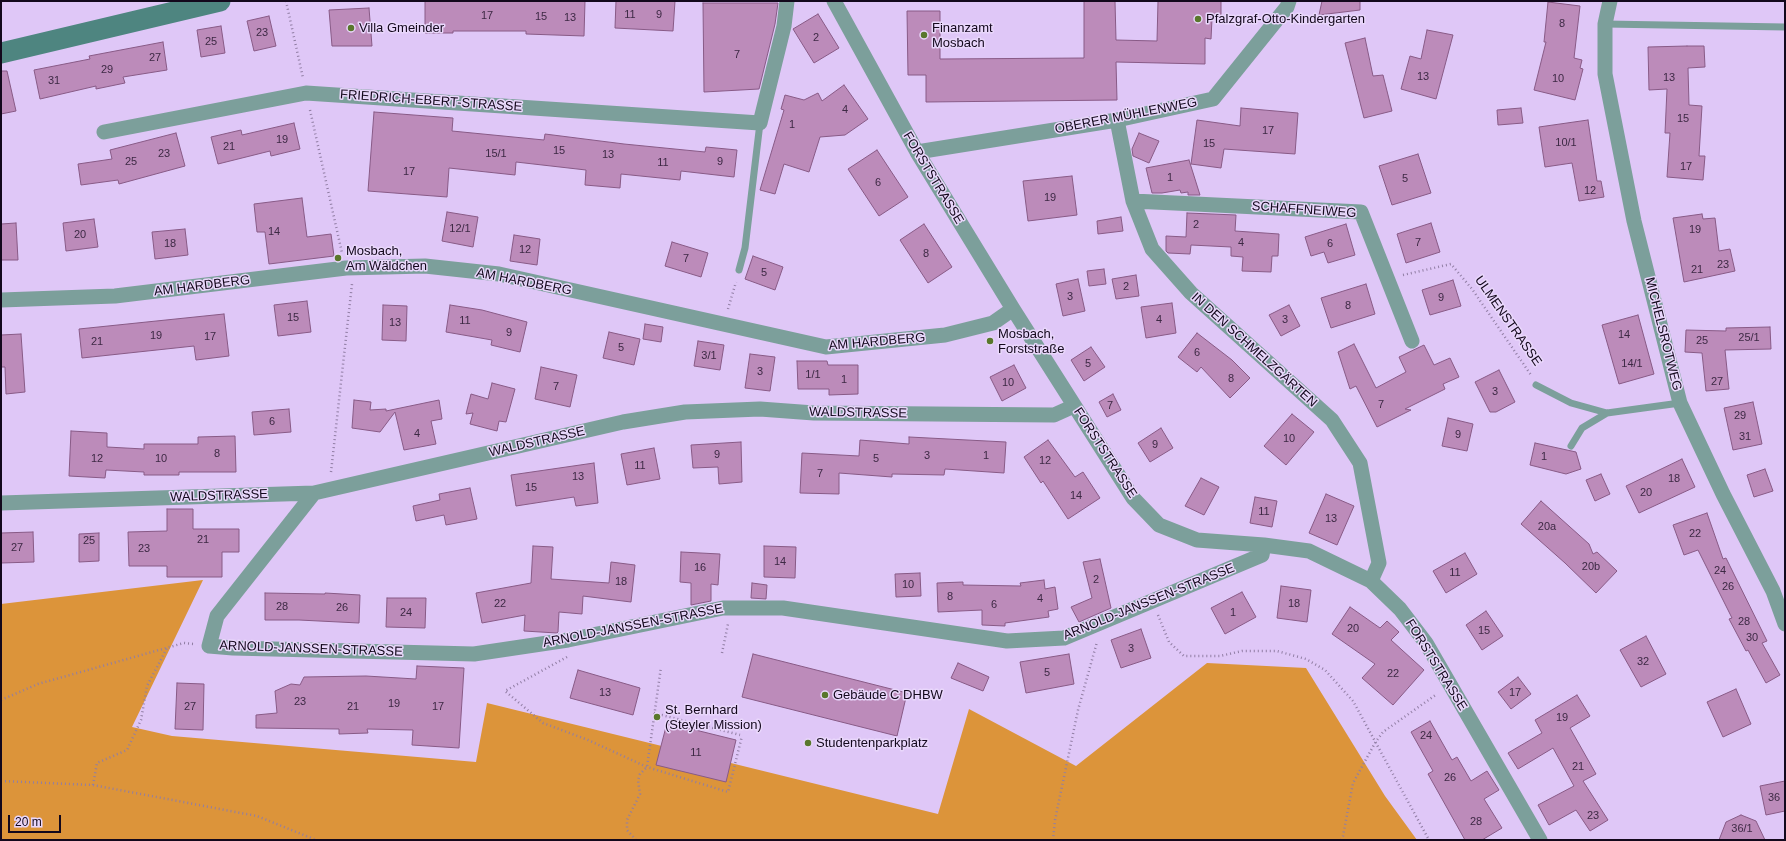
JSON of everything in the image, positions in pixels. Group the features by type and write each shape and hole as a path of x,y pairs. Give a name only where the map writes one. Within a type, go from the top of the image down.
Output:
{"street":[{"path":"1,54 220,1"},
{"path":"760,123 784,26 787,1"},
{"name":"FORSTSTRASSE","path":"834,1 917,152 1013,309 1133,498 1160,525 1197,540 1309,550 1371,581 1400,609 1426,643 1540,840"},
{"name":"OBERER MÜHLENWEG","path":"917,152 1117,120 1213,99 1287,8 1289,1"},
{"name":"MICHELSROTWEG","path":"1610,1 1605,24 1605,74 1634,221 1680,403 1723,494 1773,592 1785,624"},
{"name":"FRIEDRICH-EBERT-STRASSE","path":"104,132 306,93 760,123"},
{"name":"IN DEN SCHMELZGÄRTEN","path":"1117,120 1133,201 1152,249 1191,293 1332,420 1360,464 1379,563 1371,581"},
{"name":"SCHAFFNEIWEG","path":"1133,201 1361,212 1412,341"},
{"name":"AM HARDBERG","path":"1,300 115,296 346,268 425,266 499,274 826,347 945,335 993,323 1013,309"},
{"name":"WALDSTRASSE","path":"1,503 314,493 623,422 685,412 760,409 814,413 1054,415 1074,406"},
{"name":"ARNOLD-JANSSEN-STRASSE","path":"314,493 217,616 209,646 233,648 474,654 568,640 723,608 783,608 1008,641 1064,638 1262,555 1264,545"}],"lane":[{"path":"1605,24 1785,27"},
{"path":"739,270 745,248 760,123"},
{"name":"ULMENSTRASSE","path":"1536,385 1571,403 1607,413"},
{"name":"ULMENSTRASSE","path":"1571,446 1582,428 1607,413 1680,403"}],"path":[{"path":"286,1 346,268 352,283 332,472"},
{"name":"ULMENSTRASSE","path":"1387,279 1451,264 1472,289 1503,336 1529,370 1536,385"},
{"path":"726,316 739,270"},
{"path":"1154,600 1161,624 1169,642 1184,656 1220,656 1242,651 1277,651 1306,659 1325,670 1353,701 1429,840"},
{"path":"722,652 728,625 723,608"},
{"path":"1053,840 1055,820 1078,710 1102,622"},
{"path":"1,700 38,684 184,643"},
{"path":"93,785 97,762 127,750 141,720 146,686 167,648"},
{"path":"572,654 505,691 543,723 588,740 647,766 728,792 741,736 654,713"},
{"path":"636,840 627,830 627,820 640,794 638,780 640,774 647,766 661,667"},
{"path":"1341,840 1344,836 1353,783 1375,743 1383,732 1434,696"},
{"path":"1,781 93,785 257,816 316,840"}],"shaded area":[{"path":"203,580 132,727 172,736 476,762 487,703 938,814 969,709 1076,766 1207,663 1306,668 1385,796 1417,840 1,840 1,604"}],"building":[{"path":"425,1 585,1 584,36 526,34 526,31 453,31 453,33 425,33"},
{"path":"616,1 675,1 673,31 615,28"},
{"name":"Finanzamt Mosbach","path":"1084,1 1115,1 1116,40 1157,41 1158,1 1221,1 1221,19 1212,19 1211,39 1205,38 1205,64 1116,62 1117,100 926,102 926,75 908,75 907,11 940,11 940,59 1084,58"},
{"path":"1322,1 1360,1 1360,10 1319,15"},
{"path":"1548,2 1580,6 1574,58 1582,60 1580,68 1583,69 1575,100 1534,90 1546,42 1544,42"},
{"path":"703,3 778,3 775,24 759,89 704,92"},
{"name":"Villa Gmeinder","path":"369,8 372,46 332,46 329,10"},
{"path":"818,14 839,48 814,63 793,29"},
{"path":"269,16 276,46 254,51 247,21"},
{"path":"221,26 225,53 201,57 197,30"},
{"path":"1427,30 1453,35 1436,99 1401,89 1410,56 1421,59"},
{"path":"1365,38 1373,76 1383,75 1392,111 1364,118 1345,43"},
{"path":"163,42 167,70 123,77 125,83 96,89 96,86 40,99 34,70 90,59 89,56"},
{"path":"1704,46 1705,67 1688,68 1689,105 1702,106 1699,156 1705,156 1703,180 1667,177 1670,133 1665,133 1667,89 1649,90 1648,47"},
{"path":"1,71 7,71 16,111 1,114"},
{"path":"844,85 868,119 845,135 820,137 809,172 784,164 775,194 760,190 784,110 781,109 785,95 804,100 818,93 822,101"},
{"path":"1241,108 1298,113 1295,154 1224,149 1221,168 1191,164 1197,120 1240,126"},
{"path":"1521,108 1523,123 1498,125 1497,110"},
{"path":"374,112 453,118 452,131 544,140 545,134 705,152 706,147 737,150 734,177 681,171 680,180 621,174 620,188 585,185 586,170 516,162 515,175 449,168 447,197 368,191"},
{"path":"1588,120 1597,181 1601,181 1604,197 1579,201 1572,163 1545,167 1539,127"},
{"path":"294,123 300,149 271,156 270,151 218,164 211,137 241,130 242,135"},
{"path":"176,133 185,166 119,184 118,180 81,185 78,164 112,159 110,150"},
{"path":"1139,133 1159,141 1149,163 1133,156 1132,149"},
{"path":"877,150 908,197 879,216 848,169"},
{"path":"1418,154 1431,193 1392,205 1379,166"},
{"path":"1189,160 1200,195 1188,195 1188,192 1181,193 1180,190 1152,193 1146,168"},
{"path":"1072,176 1077,215 1028,221 1023,181"},
{"path":"302,198 307,237 331,234 334,256 269,264 265,232 257,232 254,204"},
{"path":"447,212 478,217 473,247 442,241"},
{"path":"1187,213 1236,215 1235,231 1279,234 1278,256 1272,256 1271,272 1242,271 1243,257 1231,256 1231,247 1191,245 1190,254 1168,253 1166,251 1166,236 1186,237"},
{"path":"1702,214 1703,219 1715,218 1719,251 1730,249 1735,271 1684,282 1673,218"},
{"path":"1121,217 1123,231 1098,234 1097,221"},
{"path":"94,219 98,247 66,251 63,223"},
{"path":"16,223 18,260 1,260 1,224"},
{"path":"1431,223 1440,252 1406,263 1397,234"},
{"path":"924,224 952,267 928,283 900,240"},
{"path":"1346,224 1355,255 1328,263 1324,252 1311,256 1305,237"},
{"path":"185,229 188,255 155,259 152,232"},
{"path":"514,235 540,239 537,265 510,261"},
{"path":"672,242 708,253 701,277 665,266"},
{"path":"753,256 783,267 775,290 745,279"},
{"path":"1104,269 1106,284 1089,286 1087,271"},
{"path":"1136,275 1139,296 1116,299 1112,279"},
{"path":"1078,279 1085,311 1063,316 1056,284"},
{"path":"1453,280 1461,306 1430,315 1422,290"},
{"path":"1366,284 1375,314 1331,328 1321,298"},
{"path":"307,301 311,332 278,336 274,305"},
{"path":"1172,303 1176,333 1146,338 1141,307"},
{"path":"383,305 407,306 406,341 382,340"},
{"path":"450,305 482,310 527,322 520,352 491,345 492,340 446,332"},
{"path":"1289,305 1300,326 1281,336 1269,315"},
{"path":"224,314 229,356 196,360 194,346 82,358 79,329"},
{"path":"1638,315 1654,374 1619,384 1602,325"},
{"path":"645,324 663,327 661,342 643,339"},
{"path":"1770,327 1771,349 1725,350 1729,389 1706,391 1702,353 1685,352 1686,330 1726,331 1726,328"},
{"path":"609,332 640,339 634,365 603,358"},
{"path":"1197,333 1232,360 1250,378 1230,398 1201,367 1197,372 1178,357"},
{"path":"21,334 25,392 6,394 5,367 1,367 1,335"},
{"path":"698,341 724,345 720,370 694,366"},
{"path":"1354,344 1376,388 1406,372 1399,357 1424,345 1434,365 1450,358 1459,377 1443,384 1445,389 1405,409 1411,410 1377,427 1356,386 1350,389 1338,352"},
{"path":"1091,347 1105,367 1084,381 1071,360"},
{"path":"750,354 775,357 770,391 745,388"},
{"path":"797,361 827,361 828,365 858,365 858,394 829,395 829,389 798,389"},
{"path":"1014,365 1026,388 1002,401 990,377"},
{"path":"541,367 577,375 570,407 535,399"},
{"path":"1499,370 1515,402 1496,412 1490,412 1475,382"},
{"path":"492,383 515,389 506,422 499,421 497,431 470,424 473,413 466,414 471,394 488,399"},
{"path":"1113,394 1121,410 1107,417 1099,402"},
{"path":"354,400 371,402 370,410 386,409 386,411 439,400 442,419 431,421 436,444 404,450 395,412 380,432 352,428"},
{"path":"1753,402 1762,444 1733,450 1724,408"},
{"path":"289,409 291,432 254,435 252,412"},
{"path":"1292,414 1314,432 1286,465 1264,446"},
{"path":"1448,418 1473,424 1467,451 1442,446"},
{"path":"1161,428 1173,448 1150,462 1138,443"},
{"path":"71,431 107,433 107,447 144,449 144,444 198,444 198,437 235,436 236,472 179,472 179,475 144,475 144,472 106,470 105,478 69,476"},
{"path":"909,437 1006,442 1004,473 945,469 944,475 892,474 892,477 839,473 839,494 800,493 802,453 859,456 860,440 909,444"},
{"path":"1048,440 1075,477 1083,472 1100,498 1068,519 1043,481 1041,483 1024,457"},
{"path":"741,442 742,482 719,484 718,467 693,468 691,445"},
{"path":"1535,443 1576,452 1581,469 1566,474 1530,465"},
{"path":"654,448 660,479 627,485 621,454"},
{"path":"1682,459 1695,487 1639,513 1626,486"},
{"path":"594,463 598,503 576,506 574,497 516,506 511,475"},
{"path":"1765,469 1773,491 1754,497 1747,475"},
{"path":"1601,474 1610,494 1595,501 1586,480"},
{"path":"1201,478 1219,487 1204,515 1185,506"},
{"path":"470,488 477,519 446,525 444,515 416,521 413,506 440,500 439,494"},
{"path":"1326,494 1354,506 1337,545 1309,533"},
{"path":"1255,497 1277,501 1272,527 1250,523"},
{"path":"1541,501 1589,544 1593,554 1597,552 1617,571 1596,593 1521,524"},
{"path":"167,509 193,509 193,529 239,529 239,552 222,552 222,577 167,577 167,566 129,566 128,532 167,531"},
{"path":"1707,513 1723,559 1726,558 1767,641 1762,643 1780,675 1766,683 1748,650 1746,651 1729,619 1732,618 1698,550 1684,555 1673,525"},
{"path":"33,532 34,562 1,563 1,533"},
{"path":"99,533 99,561 79,562 79,534"},
{"path":"533,546 553,547 551,579 609,583 611,562 635,565 631,602 583,596 582,614 559,612 557,633 524,631 525,615 482,623 476,593 531,583"},
{"path":"764,546 796,547 795,578 764,577"},
{"path":"681,552 720,554 718,585 711,584 711,601 691,605 691,583 680,582"},
{"path":"1465,553 1477,574 1446,593 1433,571"},
{"path":"1100,559 1111,608 1079,622 1071,607 1092,598 1083,562"},
{"path":"920,573 921,596 896,597 895,574"},
{"path":"1044,580 1045,589 1055,587 1058,609 1048,611 1049,617 1005,623 1005,626 982,625 982,610 938,612 937,583 963,582 963,585 1021,586 1020,583"},
{"path":"752,583 767,585 766,599 751,598"},
{"path":"1281,586 1311,590 1307,622 1277,618"},
{"path":"1242,592 1256,617 1225,634 1211,608"},
{"path":"265,593 325,593 360,595 359,623 265,620"},
{"path":"387,598 426,598 425,628 386,627"},
{"path":"1350,607 1380,628 1387,621 1399,632 1391,640 1424,670 1393,705 1362,678 1375,664 1332,634"},
{"path":"1486,611 1503,636 1482,650 1466,625"},
{"path":"1141,629 1151,658 1121,668 1111,640"},
{"path":"1646,636 1666,674 1641,687 1620,650"},
{"name":"Gebäude C DHBW","path":"753,654 907,693 897,736 742,697"},
{"path":"1069,654 1074,684 1026,693 1020,662"},
{"path":"958,663 989,677 983,691 951,678"},
{"path":"417,666 464,668 459,748 412,745 413,730 367,729 368,733 339,734 339,729 256,728 256,715 277,713 275,691 291,684 300,685 304,677 366,676 416,679"},
{"path":"578,670 640,688 633,715 570,698"},
{"path":"1518,677 1531,694 1511,709 1498,692"},
{"path":"177,683 204,684 203,730 175,729"},
{"path":"1736,689 1751,724 1723,737 1707,702"},
{"path":"1577,695 1590,716 1570,728 1596,774 1583,781 1608,820 1590,831 1576,810 1549,825 1538,805 1574,786 1553,748 1518,769 1508,753 1542,733 1535,720"},
{"path":"1430,721 1452,760 1457,757 1471,781 1487,771 1499,790 1484,799 1502,828 1482,840 1465,840 1428,774 1433,771 1411,732"},
{"path":"667,723 736,740 726,782 656,765"},
{"path":"1785,781 1785,811 1766,815 1760,786"},
{"path":"1741,815 1756,821 1765,840 1719,840 1726,822"}],"place":[{"name":"Pfalzgraf-Otto-Kindergarten","path":"1198,19"},
{"name":"Villa Gmeinder","path":"351,28"},
{"name":"Finanzamt Mosbach","path":"924,35"},
{"name":"Mosbach, Am Wäldchen","path":"338,258"},
{"name":"Mosbach, Forststraße","path":"990,341"},
{"name":"Gebäude C DHBW","path":"825,695"},
{"name":"St. Bernhard (Steyler Mission)","path":"657,717"},
{"name":"Studentenparkplatz","path":"808,743"}]}
